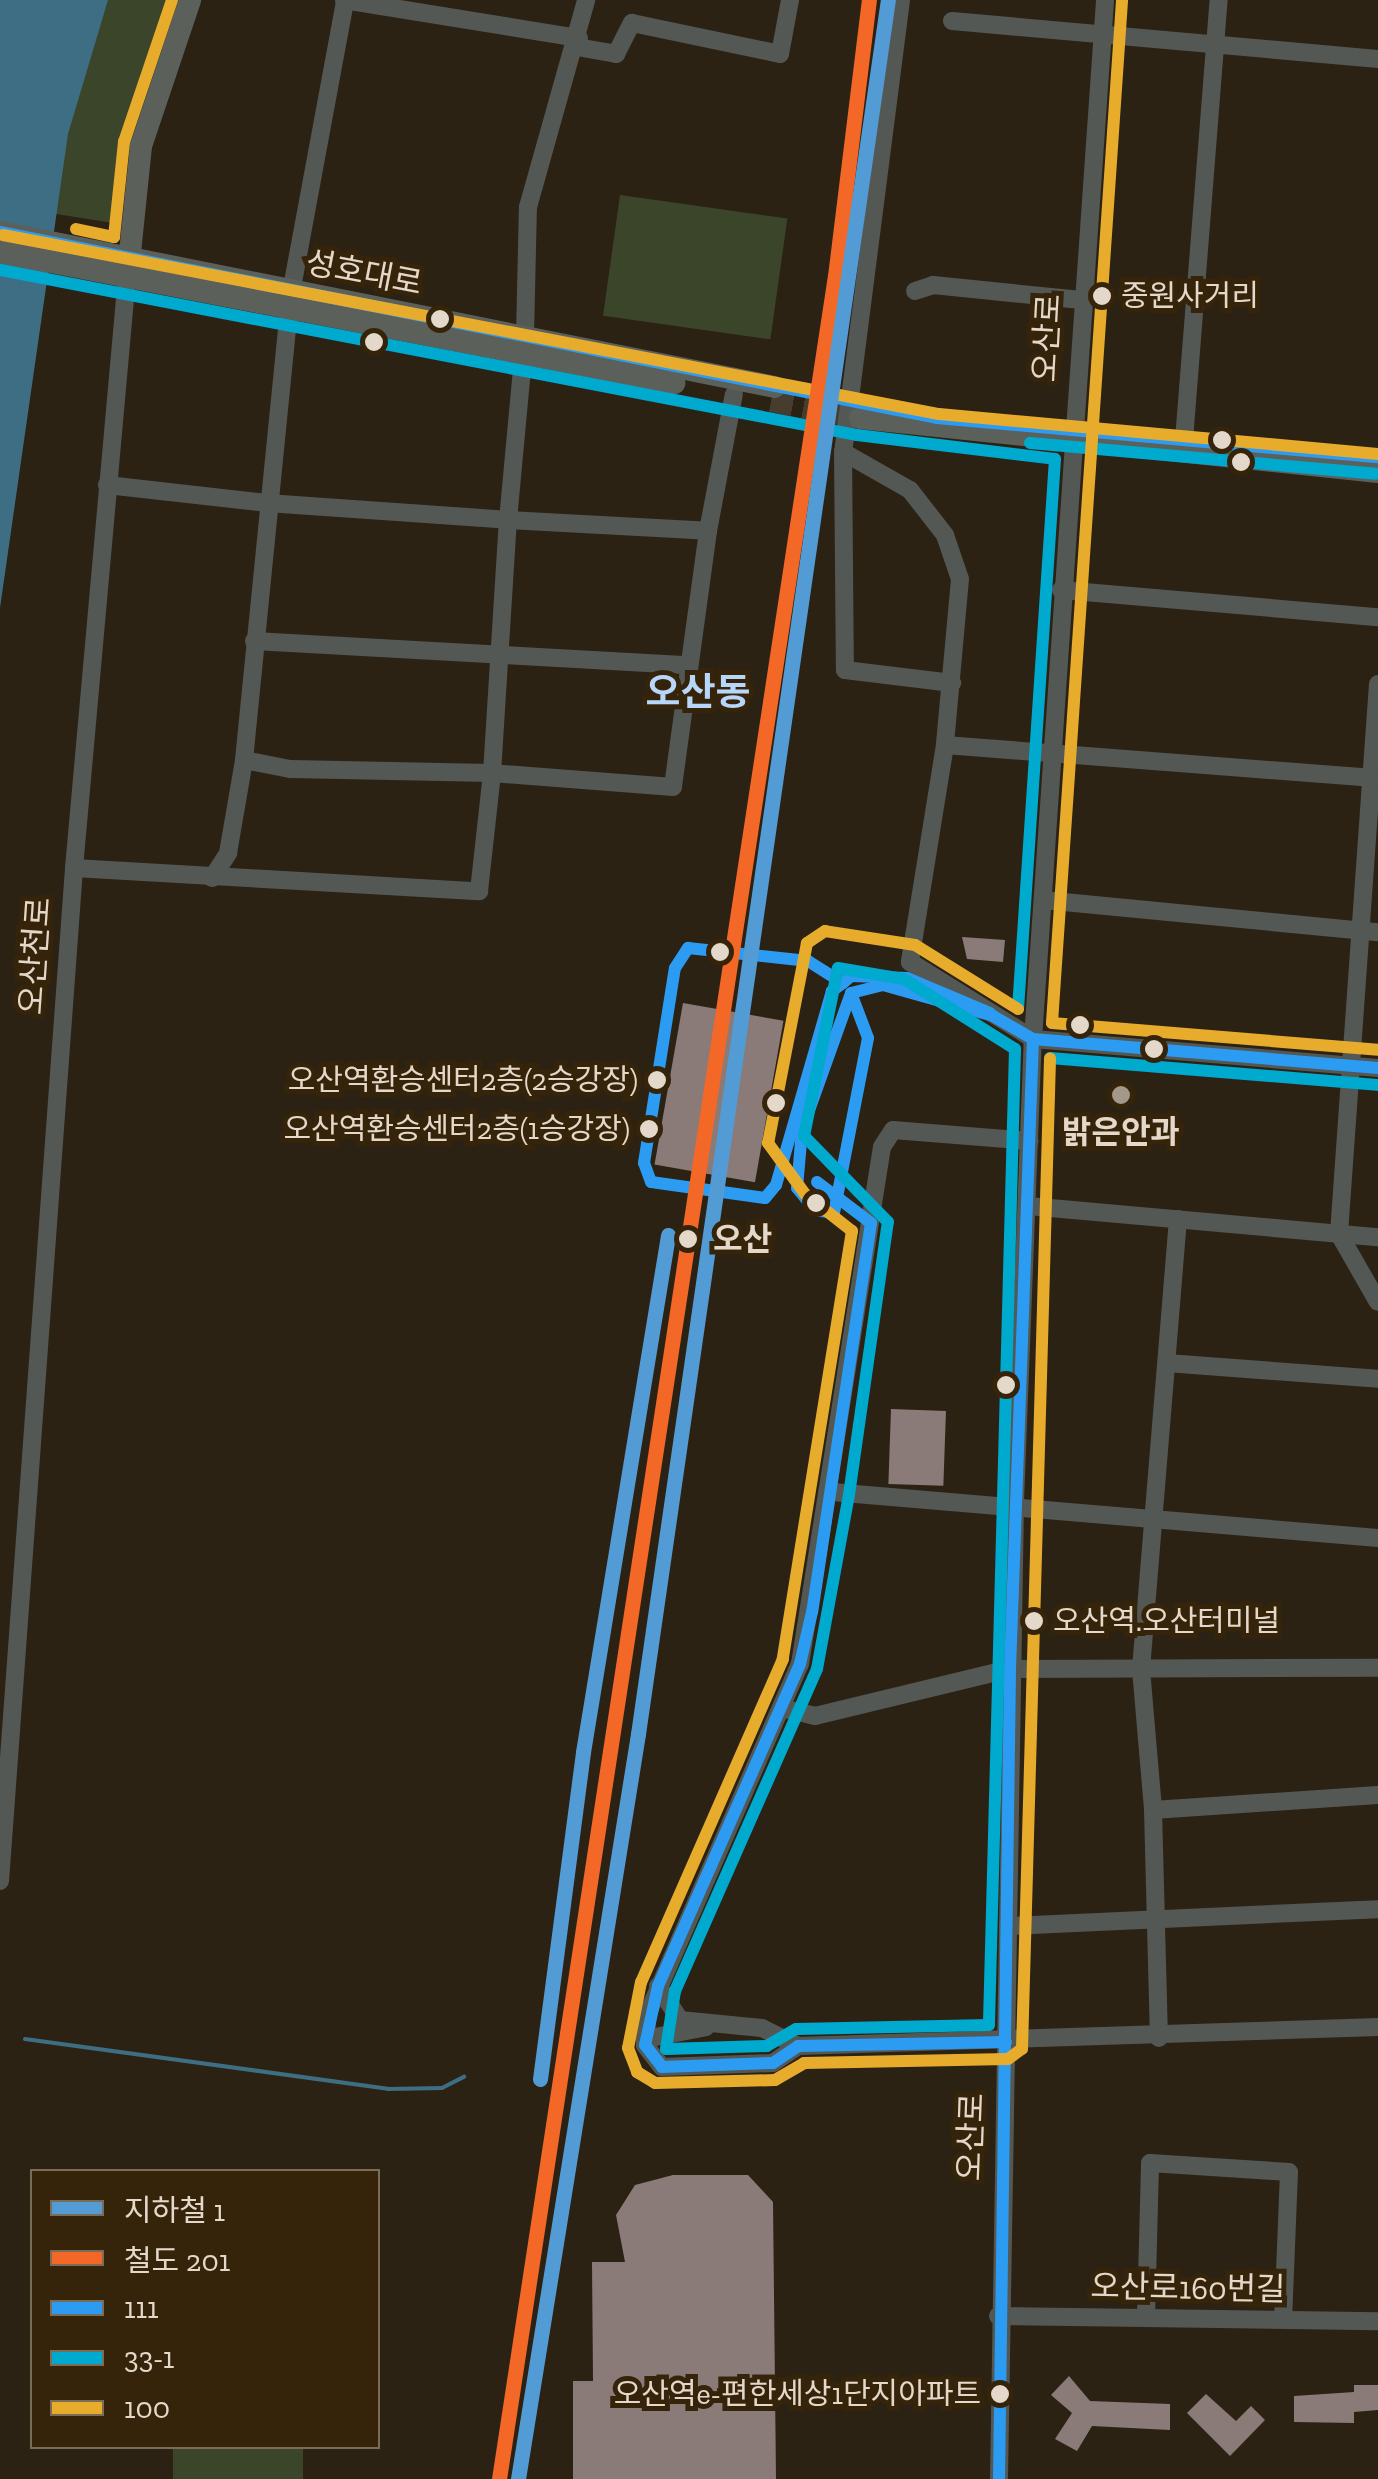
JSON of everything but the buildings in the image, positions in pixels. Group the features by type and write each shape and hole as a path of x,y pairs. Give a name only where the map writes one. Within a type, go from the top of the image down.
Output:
{"main road":[{"name":"오산천로","path":"120,265 141,146 190,0"},
{"name":"성호대로","path":"0,232 120,265 290,303 524,346 773,394 734,394 524,346"},
{"name":"성호대로","path":"0,252 120,265"},
{"path":"861,411 1378,472"},
{"path":"1075,437 1184,440 1378,457"}],"street":[{"path":"212,878 228,853 244,760 290,303 344,0 468,7 616,54 632,23 780,54 790,0"},
{"path":"74,868 479,891 492,773 524,346 528,207 578,43 586,0"},
{"path":"901,0 843,452 845,670 952,683"},
{"name":"오산로","path":"999,2479 998,2316 1010,1669 1033,1039 1081,300 1105,0"},
{"path":"1184,440 1220,0"},
{"path":"952,22 1378,59"},
{"name":"오산천로","path":"0,1881 74,868 107,484 120,265"},
{"path":"915,291 933,286 1081,300"},
{"path":"244,760 290,768 492,773 673,788 687,665 734,394"},
{"path":"843,452 910,490 946,535 960,579 945,745 910,962 982,1001 992,1016 1033,1039 1378,1068"},
{"path":"107,484 268,504 708,531"},
{"path":"1062,590 1378,617"},
{"path":"254,641 687,665"},
{"path":"1378,684 1369,932 1349,1066 1339,1234 1378,1302"},
{"path":"945,745 1375,778"},
{"path":"1043,900 1369,932"},
{"path":"798,2046 773,2062 662,2068 651,2061 646,2039 658,1986 800,1664 832,1492 882,1147 893,1130 1030,1141"},
{"path":"1028,1206 1378,1237"},
{"path":"1159,2038 1152,1810 1141,1669 1178,1220"},
{"path":"1167,1363 1378,1379"},
{"path":"832,1492 1016,1502 1378,1538"},
{"path":"781,1708 815,1716 1010,1669 1378,1668"},
{"path":"1152,1810 1378,1795"},
{"path":"1008,1926 1378,1909"},
{"path":"658,1986 680,2020 706,2028"},
{"path":"646,2039 706,2028 762,2028 798,2046 1159,2038 1378,2028"},
{"path":"1146,2318 1150,2163 1290,2172 1283,2319"},
{"name":"오산로160번길","path":"998,2316 1378,2320"}],"green space":[{"path":"0,0 176,0 147,71 113,223 0,205"},
{"path":"620,195 787,219 770,339 603,316"},
{"path":"173,2449 303,2449 303,2479 173,2479"}],"water":[{"path":"0,0 108,0 68,134 0,608"}],"waterway":[{"path":"25,2039 388,2089 442,2088 464,2077"}],"tunnel":[{"path":"771,401 860,418"}],"metro line":[{"name":"1","path":"518,2479 638,1734 888,0"},
{"name":"1","path":"540,2079 583,1752 668,1235"}],"rail line":[{"name":"201","path":"499,2479 835,276 869,0"}],"transit line":[{"name":"100","path":"76,229 114,237 124,142 172,0"},
{"name":"100","path":"1122,1 1052,1023 1378,1050"},
{"name":"111","path":"0,232 937,418 1378,457"},
{"name":"100","path":"3,235 939,414 1378,454"},
{"name":"33-1","path":"0,270 857,435 1055,459 1018,1009"},
{"name":"33-1","path":"1030,443 1376,474"},
{"name":"100","path":"1018,1009 915,945 825,931 807,943 768,1143 805,1194 852,1231 783,1659 641,1982 628,2048 637,2072 655,2083 775,2080 804,2063 1008,2059 1022,2049 1050,1058"},
{"name":"111","path":"688,948 808,961 843,983 832,991 776,1185 765,1198 651,1182 644,1163 675,968 688,948"},
{"name":"33-1","path":"838,968 904,979 1015,1049 989,2025 796,2029 767,2046 666,2049 675,1991 817,1669 849,1495 888,1222 804,1136 838,968"},
{"name":"111","path":"843,983 851,976 907,978 990,1013"},
{"name":"111","path":"851,993 883,985 993,1016 1033,1039 1378,1068"},
{"name":"111","path":"851,993 868,1038 834,1213 815,1210 797,1188 802,1130 851,993"},
{"name":"111","path":"999,2479 1010,1669 1033,1039"},
{"name":"33-1","path":"1050,1058 1377,1085"},
{"name":"111","path":"817,1182 871,1223 812,1612 800,1664 658,1986 645,2045 662,2067 773,2063 798,2046 1006,2042"}],"place":[{"name":"중원사거리","path":"1102,296"},
{"name":"오산역환승센터2층(2승강장)","path":"657,1080"},
{"name":"밝은안과","path":"1121,1095"},
{"name":"오산역환승센터2층(1승강장)","path":"649,1129"},
{"name":"오산","path":"688,1239"},
{"name":"오산역.오산터미널","path":"1034,1621"},
{"name":"오산역e-편한세상1단지아파트","path":"1000,2394"}],"district":[{"name":"오산동","path":"698,693"}]}
